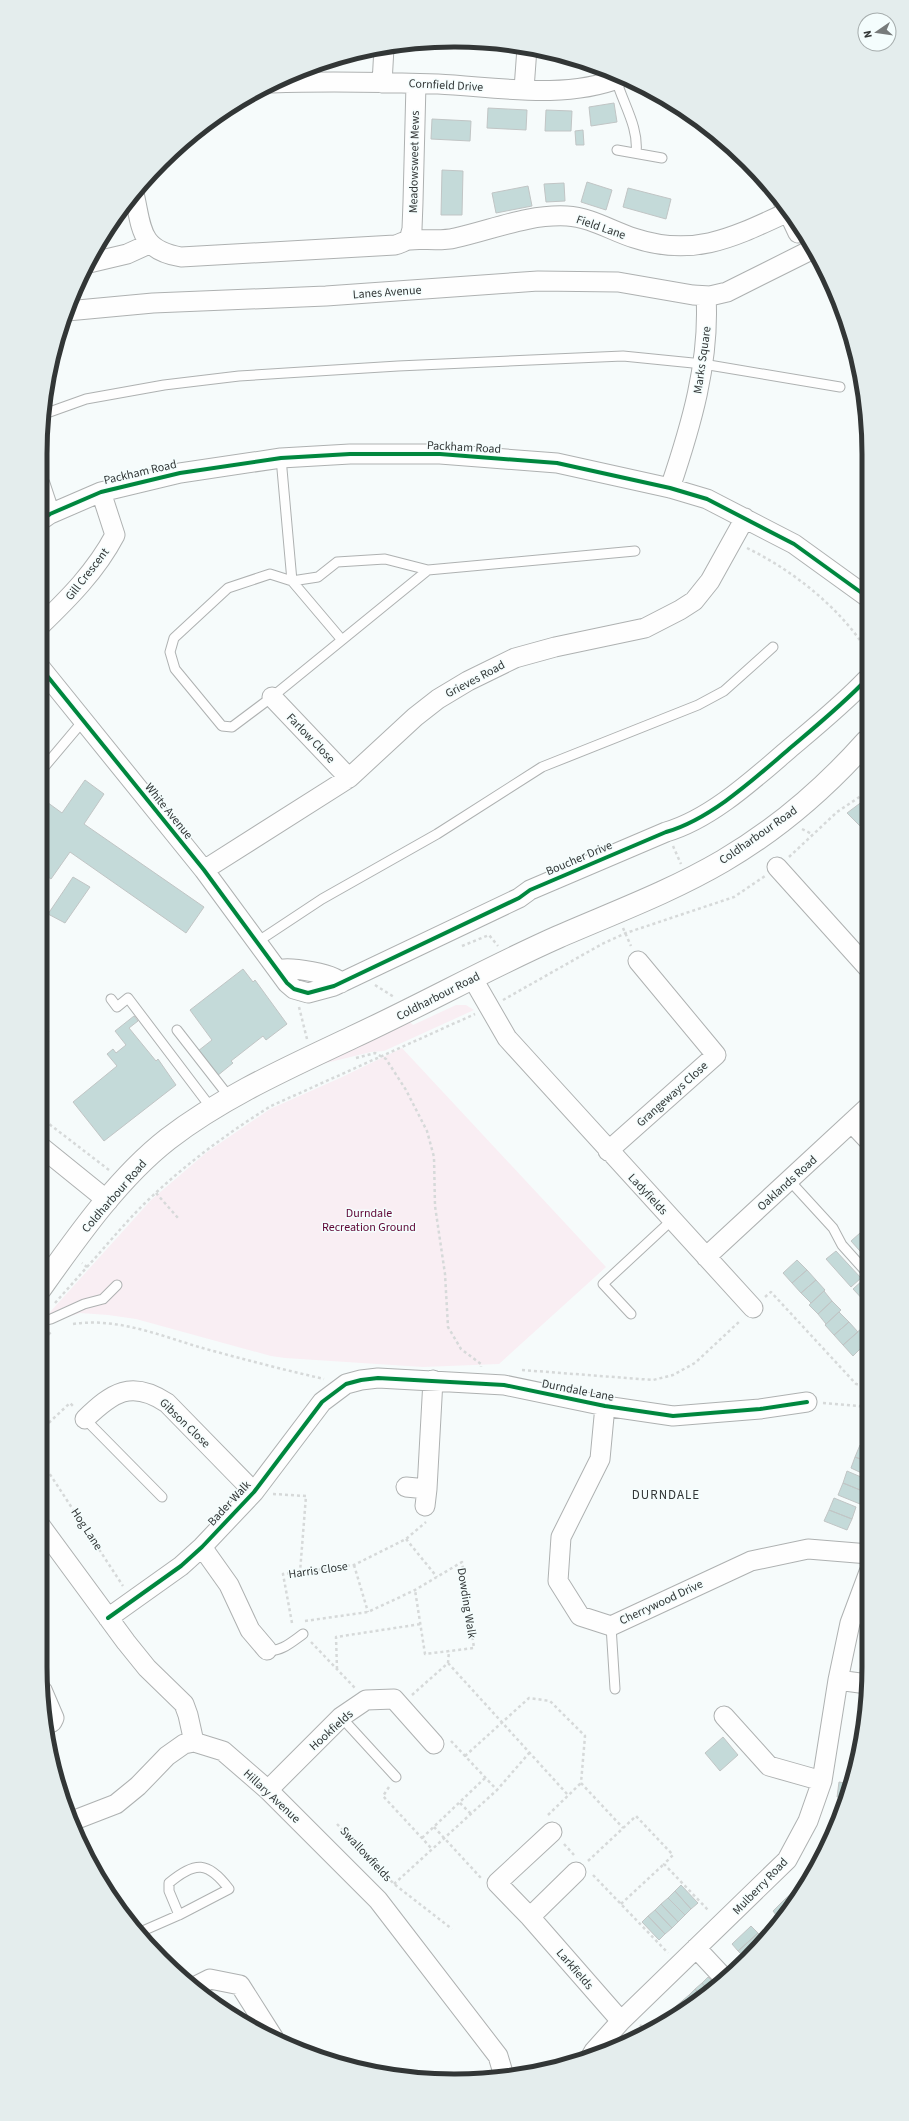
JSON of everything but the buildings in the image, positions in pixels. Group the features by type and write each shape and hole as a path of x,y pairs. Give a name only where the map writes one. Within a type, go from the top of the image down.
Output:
{"street":[{"path":"382,83 384,53"},
{"path":"524,89 527,54"},
{"name":"Cornfield Drive","path":"290,82 309,81 416,84 524,89 588,87 614,80"},
{"name":"Meadowsweet Mews","path":"409,240 412,222 416,84"},
{"path":"96,261 127,254 149,244 142,230 136,201"},
{"name":"Field Lane","path":"149,244 172,256 197,257 395,244 409,240 446,240 517,221 568,216 600,224 650,242 672,245 702,245 736,236 778,206"},
{"path":"706,296 727,292 807,252"},
{"name":"Lanes Avenue","path":"74,310 153,303 326,296 538,281 618,282 706,296"},
{"name":"Marks Square","path":"670,488 691,424 703,364 708,325 706,296"},
{"name":"Packham Road","path":"47,517 102,492 180,473 281,458 350,454 440,454 558,463 670,488 707,499 794,544 862,593"},
{"name":"Gill Crescent","path":"47,619 74,593 104,556 115,535 102,492"},
{"name":"Grieves Road","path":"204,870 349,778 423,710 456,687 515,658 645,628 680,610 702,592 745,518"},
{"name":"White Avenue","path":"47,676 204,870 278,970"},
{"name":"Boucher Drive","path":"278,970 287,968 325,975 337,978 341,983 519,898 530,890 678,828 733,797 848,699 862,684"},
{"name":"Farlow Close","path":"272,697 349,778"},
{"name":"Coldharbour Road","path":"47,1280 123,1182 146,1157 169,1138 221,1103 313,1056 411,1011 558,937 617,913 699,874 748,846 807,800 862,749"},
{"path":"777,868 862,962"},
{"name":"Grangeways Close","path":"608,1151 716,1055 638,961"},
{"name":"Ladyfields","path":"473,979 507,1038 608,1151 753,1308"},
{"name":"Oaklands Road","path":"706,1257 862,1113"},
{"path":"852,1123 862,1134"},
{"path":"47,1152 108,1201"},
{"name":"Durndale Lane","path":"346,1384 378,1378 504,1385 605,1406 674,1416 760,1409 807,1402"},
{"path":"406,1487 426,1497 433,1380"},
{"name":"Bader Walk","path":"108,1618 180,1566 202,1547 254,1492 322,1402 346,1384"},
{"name":"Gibson Close","path":"85,1419 106,1399 121,1392 136,1391 153,1394 167,1403 254,1492"},
{"name":"Cherrywood Drive","path":"605,1406 600,1459 561,1537 558,1581 580,1616 611,1626 751,1561 808,1549 862,1553"},
{"path":"47,1535 134,1653 184,1704 194,1742 184,1744 173,1752 138,1786 116,1804 77,1819"},
{"path":"202,1547 229,1585 250,1630 267,1650"},
{"name":"Mulberry Road","path":"597,2048 679,1964 787,1860 808,1821 822,1781 838,1680 850,1623 862,1591"},
{"path":"838,1680 861,1683"},
{"path":"366,1700 394,1699 434,1744"},
{"name":"Hookfields","path":"268,1790 341,1717 366,1700"},
{"path":"49,1706 54,1718 51,1723"},
{"path":"724,1716 769,1766 822,1781"},
{"name":"Hillary Avenue","path":"194,1742 223,1751 268,1790 378,1900 498,2056 503,2071"},
{"path":"497,1883 552,1832"},
{"path":"530,1917 580,1868"},
{"name":"Larkfields","path":"497,1883 530,1917 621,2022"},
{"path":"696,1948 720,1975"},
{"path":"199,1984 210,1979 240,1985 267,2028"}],"lane":[{"path":"619,82 634,127 637,143 636,153"},
{"path":"617,150 662,158"},
{"path":"49,412 86,399 164,385 239,376 398,366 623,356 703,364 840,387"},
{"path":"281,458 292,581 342,640"},
{"path":"428,570 272,697 232,727 222,726 175,669 170,652 174,638 228,588 270,574 292,581 318,577 337,562 385,559 428,570 635,551"},
{"path":"258,942 322,899 437,834 542,767 698,705 724,691 773,647"},
{"path":"47,764 84,721"},
{"path":"111,999 117,1007 128,998 221,1103"},
{"path":"177,1030 221,1103"},
{"path":"789,1180 833,1228 842,1245 862,1267"},
{"path":"631,1314 603,1284 672,1220"},
{"path":"47,1320 84,1304 103,1299 117,1285"},
{"path":"85,1419 162,1497"},
{"path":"611,1626 615,1689"},
{"path":"267,1650 273,1651 283,1648 303,1634"},
{"path":"341,1717 396,1777"},
{"path":"144,1930 179,1915 229,1889 219,1876 207,1867 194,1866 179,1874 169,1883 169,1891 179,1915"}],"path":[{"path":"732,541 765,557 802,583 836,614 862,644"},
{"path":"626,933 734,897 777,868 837,812 862,795"},
{"path":"617,913 638,961"},
{"path":"372,983 398,1000"},
{"path":"299,1001 298,1006 313,1056"},
{"path":"87,1267 156,1193 209,1148 271,1106 479,1012 477,1010"},
{"path":"352,1059 375,1053 386,1059 406,1090 427,1131 434,1157 436,1214 445,1274 448,1327 461,1349 481,1364 481,1368"},
{"path":"47,1122 123,1182"},
{"path":"156,1193 178,1218"},
{"path":"753,1308 771,1292 856,1384 862,1384"},
{"path":"69,1324 88,1322 128,1326 267,1366 346,1384"},
{"path":"47,1336 57,1326"},
{"path":"476,1370 488,1368"},
{"path":"807,1402 862,1407"},
{"path":"47,1424 70,1403 85,1419"},
{"path":"254,1492 306,1496 300,1572"},
{"path":"406,1539 437,1577"},
{"path":"337,1669 336,1637 420,1624"},
{"path":"316,1647 366,1700"},
{"path":"403,1710 413,1694 448,1663 449,1651"},
{"path":"448,1663 568,1795"},
{"path":"465,1756 529,1698 550,1701 585,1736 580,1783 542,1821 580,1868 621,1904 679,1964"},
{"path":"434,1744 446,1734 497,1790"},
{"path":"396,1777 383,1796 432,1849"},
{"path":"422,1838 485,1778"},
{"path":"580,1783 623,1828"},
{"path":"460,1802 471,1814"},
{"path":"580,1868 636,1816 673,1855 621,1904"},
{"path":"434,1827 480,1878 497,1883"},
{"path":"664,1864 722,1924"}],"green space":[{"path":"456,1005 466,1005 474,1010 384,1051 371,1052 322,1064 410,1022 413,1025"},
{"name":"Durndale Recreation Ground","path":"402,1048 606,1267 499,1364 423,1367 285,1358 271,1356 136,1319 108,1315 80,1313 47,1324 47,1315 151,1200 207,1152 270,1109 340,1078"}],"cycle path":[{"path":"47,516 101,492 180,473 281,458 350,454 440,454 557,463 670,488 707,499 794,544 862,593"},
{"path":"47,676 204,870 287,983 294,989 308,993 334,986 519,898 530,890 699,818 747,785 828,716 862,684"},
{"path":"108,1618 181,1566 202,1547 254,1492 322,1402 346,1384 378,1378 504,1385 605,1406 673,1416 760,1409 807,1402"}],"district":[{"name":"DURNDALE","path":"666,1494"}]}
